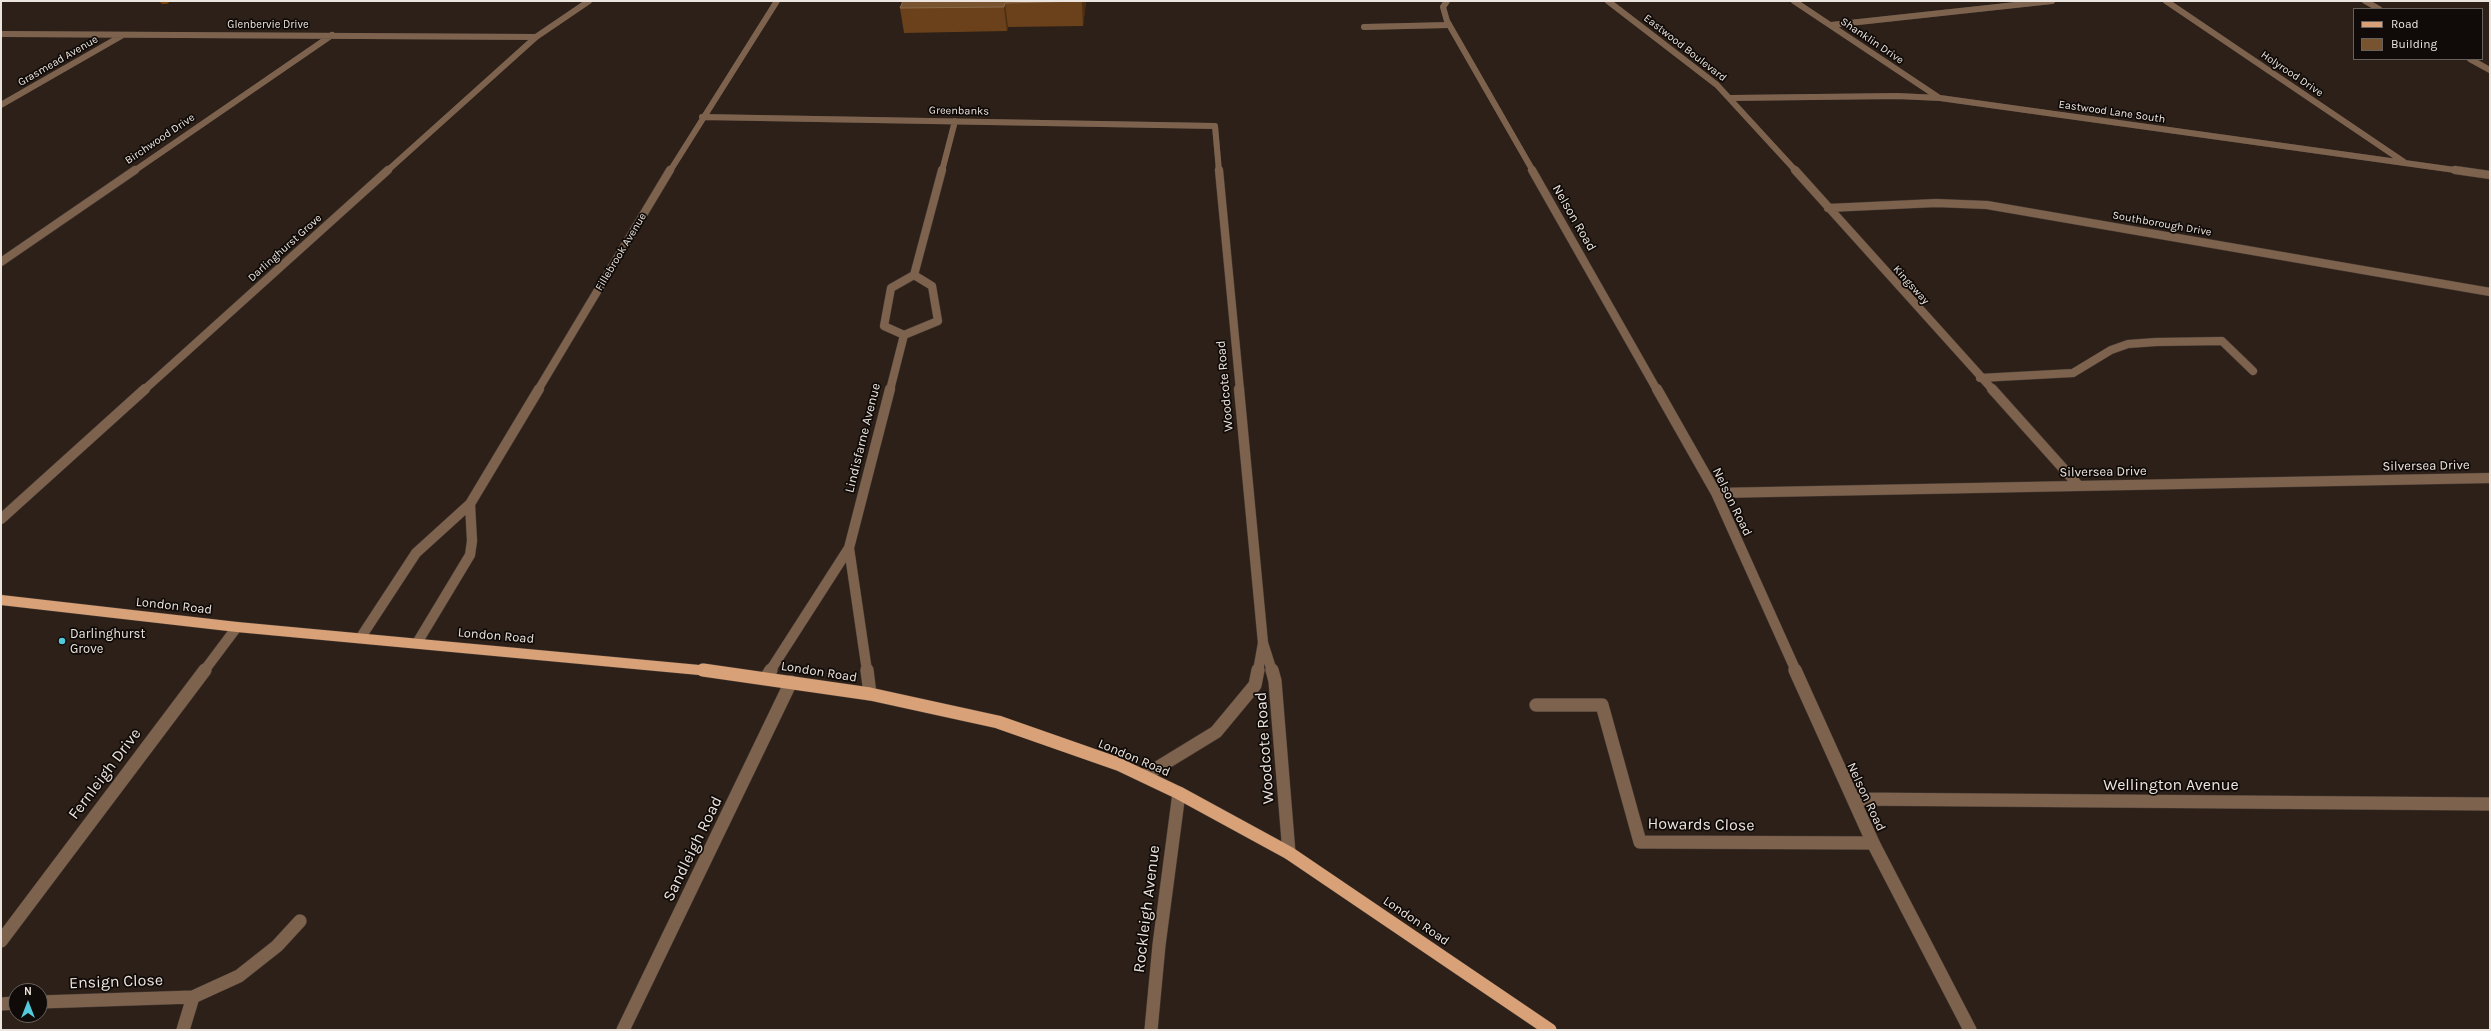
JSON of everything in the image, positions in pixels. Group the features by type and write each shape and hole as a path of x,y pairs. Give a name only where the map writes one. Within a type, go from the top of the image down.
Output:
{"main road":[{"name":"London Road","path":"1,600 237,627 362,637 683,667 870,694 998,722 1118,764 1179,793 1289,853 1550,1030"}],"street":[{"name":"Darlinghurst Grove","path":"1,519 536,37 589,1"},
{"name":"Fillebrook Avenue","path":"362,637 416,553 470,504 702,117 777,1"},
{"name":"Nelson Road","path":"1447,1 1443,7 1443,13 1449,25 1716,493 1873,843 1970,1030"},
{"name":"Eastwood Boulevard","path":"1608,1 1716,84 1730,98"},
{"name":"Shanklin Drive","path":"1794,1 1940,98"},
{"path":"1831,25 2052,1"},
{"name":"Holyrood Drive","path":"2166,1 2407,164"},
{"path":"2365,1 2377,8"},
{"path":"1364,28 1449,25"},
{"name":"Glenbervie Drive","path":"1,34 536,37"},
{"name":"Grasmead Avenue","path":"1,105 124,34"},
{"name":"Birchwood Drive","path":"1,262 332,35"},
{"path":"2472,60 2490,70"},
{"name":"Eastwood Lane South","path":"1730,98 1897,96 1940,98 2490,176"},
{"name":"Kingsway","path":"1730,98 1980,378 2078,485"},
{"name":"Greenbanks","path":"702,117 1216,126"},
{"path":"914,275 932,286 938,321 904,335 884,326 891,288 914,275 955,121"},
{"name":"Woodcote Road","path":"1216,126 1263,643 1275,681 1289,853"},
{"name":"Southborough Drive","path":"1828,208 1936,203 1987,205 2490,292"},
{"name":"Lindisfarne Avenue","path":"766,678 850,548 904,335"},
{"path":"1980,378 2073,373 2111,350 2128,344 2156,342 2222,341 2253,371"},
{"name":"Silversea Drive","path":"1716,493 2490,478"},
{"path":"417,643 470,555 472,541 470,504"},
{"name":"Lindisfarne Avenue","path":"850,548 870,694"},
{"name":"Fernleigh Drive","path":"1,941 237,627"},
{"name":"Woodcote Road","path":"1144,776 1216,732 1255,685 1263,643"},
{"name":"Sandleigh Road","path":"624,1030 791,682"},
{"name":"Howards Close","path":"1536,705 1602,705 1640,842 1873,843"},
{"name":"Rockleigh Avenue","path":"1151,1030 1159,945 1179,793"},
{"name":"Wellington Avenue","path":"1853,799 2490,804"},
{"name":"Ensign Close","path":"48,1002 193,997 239,976 277,946 300,921"},
{"path":"183,1030 193,997"}],"building":[{"path":"903,1 1082,1 1005,3 1004,7 900,8"}],"place":[{"name":"Darlinghurst Grove","path":"62,641"}]}
